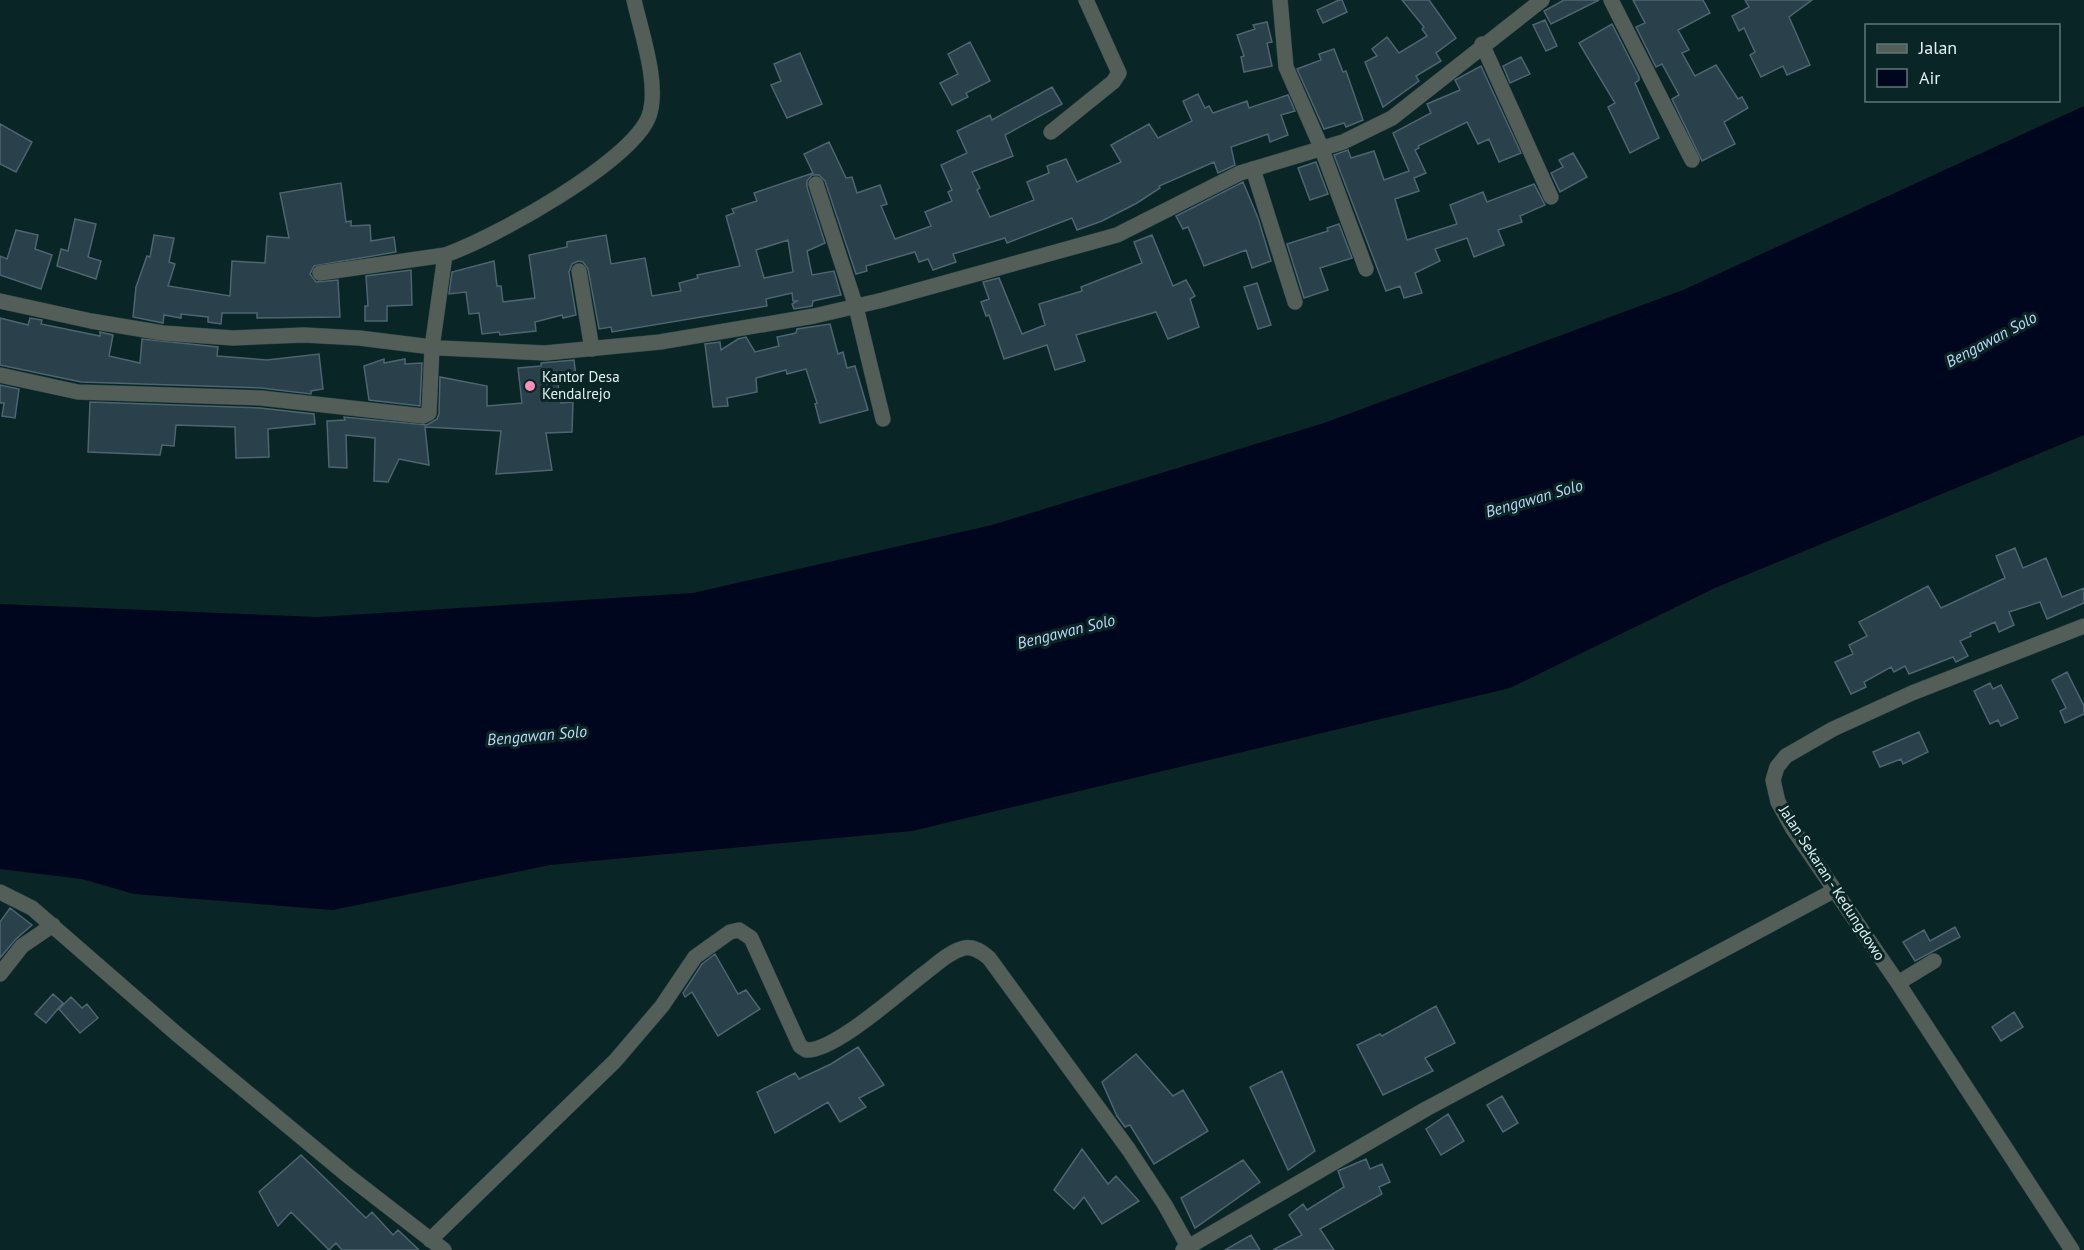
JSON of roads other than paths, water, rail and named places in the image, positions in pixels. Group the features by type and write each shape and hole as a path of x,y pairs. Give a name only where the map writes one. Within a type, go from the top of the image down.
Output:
{"street":[{"path":"320,273 445,255 469,247 501,230 601,168 641,132 650,115 654,92 633,0"},
{"path":"1051,132 1113,82 1119,73 1086,0"},
{"path":"1280,0 1287,67 1321,147 1366,269"},
{"path":"0,301 91,321 163,333 233,338 304,335 359,338 432,348 545,353 660,342 856,307 1117,235 1146,223 1208,188 1253,169 1342,142 1392,118 1430,90 1482,44 1542,0"},
{"path":"1611,0 1692,160"},
{"path":"1482,44 1551,197"},
{"path":"1253,169 1295,302"},
{"path":"816,184 856,307 883,419"},
{"path":"0,375 78,392 261,399 423,416 429,413 432,348 445,255"},
{"path":"579,271 592,348"},
{"name":"Jalan Sekaran - Kedungdowo","path":"2064,1248 1898,983 1793,829 1778,802 1773,780 1782,759 1799,747 1868,712 2084,626"},
{"path":"0,892 32,908 178,1035 438,1247 615,1061 662,1006 695,957 730,932 739,930 751,938 800,1046 806,1050 825,1045 851,1031 946,956 965,948 978,950 989,958 1130,1150 1187,1249 1426,1109 1834,890"},
{"path":"0,974 22,946 53,926"},
{"path":"1898,983 1934,961"}],"water":[{"name":"Bengawan Solo","path":"2084,106 2084,435 1715,588 1510,688 912,831 550,865 333,910 134,894 82,879 0,869 0,604 318,617 693,593 992,525 1324,423 1683,290"}],"place":[{"name":"Kantor Desa Kendalrejo","path":"530,386"}]}
